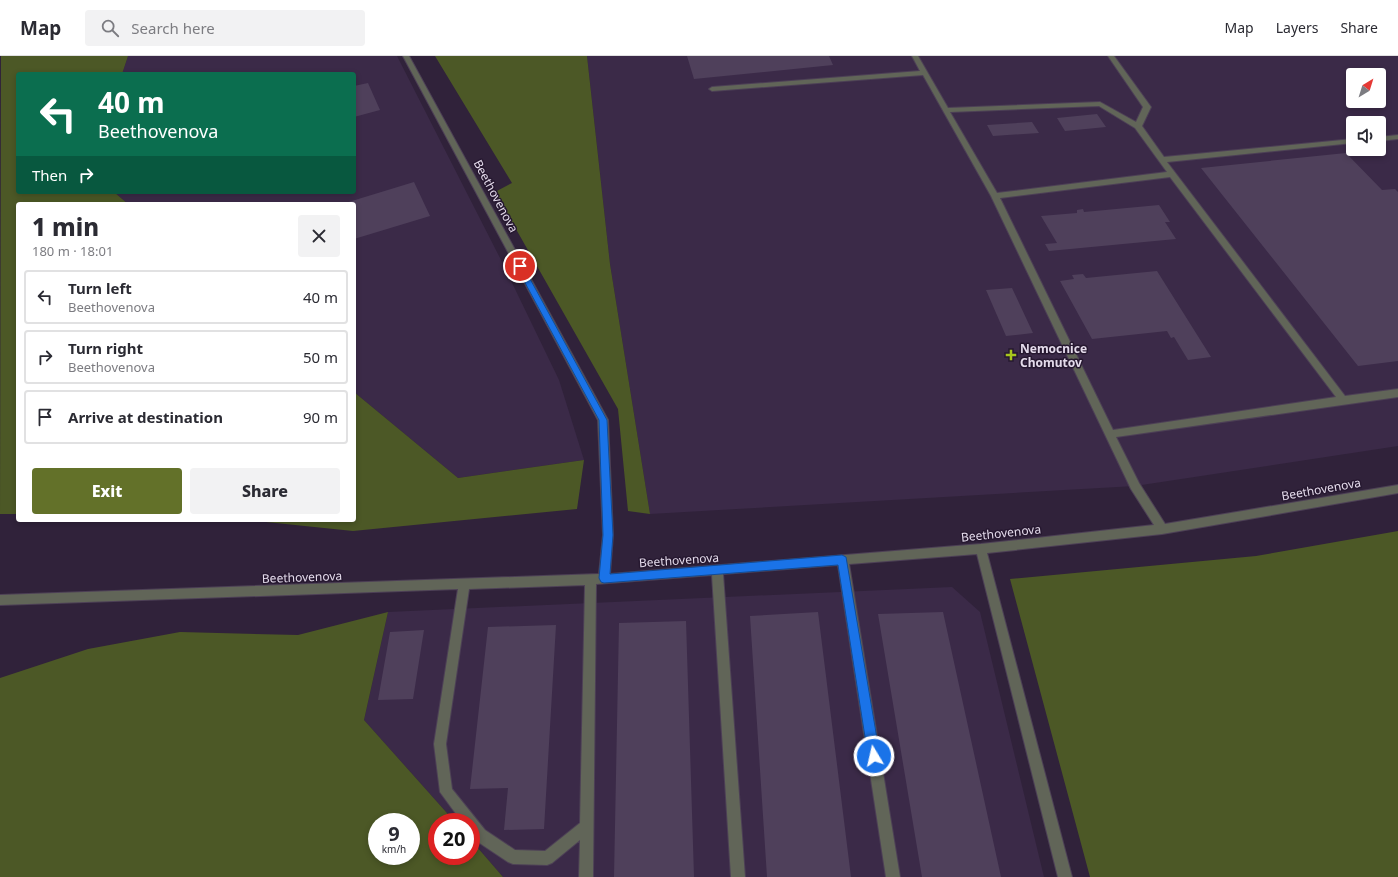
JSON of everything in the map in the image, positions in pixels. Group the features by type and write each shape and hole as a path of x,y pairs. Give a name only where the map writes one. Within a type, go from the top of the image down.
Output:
{"street":[{"name":"Beethovenova","path":"406,56 603,420 608,535 604,578"},
{"path":"915,56 996,196 1110,434 1136,486 1162,529"},
{"path":"1111,56 1146,107 1138,126"},
{"path":"712,90 925,73"},
{"path":"946,110 1100,104 1138,126 1172,174 1343,400"},
{"path":"1386,138 1398,137"},
{"path":"1162,160 1346,142"},
{"path":"996,196 1172,174"},
{"path":"1110,434 1398,393"},
{"name":"Beethovenova","path":"0,600 591,579 717,570 981,549 1162,529 1398,489"},
{"path":"981,549 1065,877"},
{"path":"842,560 894,877"},
{"path":"717,570 738,877"},
{"path":"586,877 591,579"},
{"path":"462,813 446,792 440,744 464,584"},
{"path":"480,835 513,857 547,858 587,826"}],"shaded area":[{"path":"128,56 397,56 500,258 559,380 584,460 458,478 356,394 356,202 126,202 116,194 356,194 356,72 123,72"},
{"name":"Nemocnice Chomutov","path":"587,56 1398,56 1398,446 1135,486 650,514 610,264"},
{"path":"952,587 980,612 1044,877 503,877 480,850 480,813 447,813 364,720 388,612"}],"green space":[{"path":"1,56 128,56 123,72 16,72 16,194 116,194 126,202 16,202 16,514 0,514"},
{"path":"435,56 587,56 610,264 650,514 628,511 618,409 495,192 512,183"},
{"path":"356,394 458,478 584,460 577,509 353,531 266,522 356,522"},
{"path":"1398,531 1398,877 1090,877 1010,579 1256,556"},
{"path":"388,612 364,720 447,813 428,813 428,865 480,865 480,850 503,877 0,877 0,678 88,649 180,632 298,635"}],"building":[{"path":"687,56 829,56 833,65 694,79"},
{"path":"368,83 380,110 356,116 356,86"},
{"path":"1097,114 1106,127 1065,131 1057,118"},
{"path":"1032,122 1039,133 993,136 987,125"},
{"path":"1346,153 1346,156 1349,156 1382,190 1395,189 1398,192 1398,361 1358,366 1201,168"},
{"path":"414,182 430,216 356,238 356,202 349,202"},
{"path":"1159,205 1170,222 1165,222 1176,239 1049,251 1045,244 1057,243 1041,216 1077,213 1077,210 1083,209 1084,212"},
{"path":"1157,271 1211,357 1188,360 1174,337 1171,338 1167,331 1092,339 1060,281 1074,279 1072,275 1083,274 1086,278"},
{"path":"1012,288 1033,333 1006,336 986,290"},
{"path":"818,612 851,877 767,877 750,616"},
{"path":"943,612 1001,877 922,877 878,614"},
{"path":"686,621 694,877 614,877 619,623"},
{"path":"556,625 544,829 504,830 508,788 470,789 488,627"},
{"path":"424,630 413,699 378,700 390,632"}],"place":[{"name":"Nemocnice Chomutov","path":"1011,355"}],"route":[{"path":"520,266 603,420 608,535 604,578 842,560 874,756"}]}
